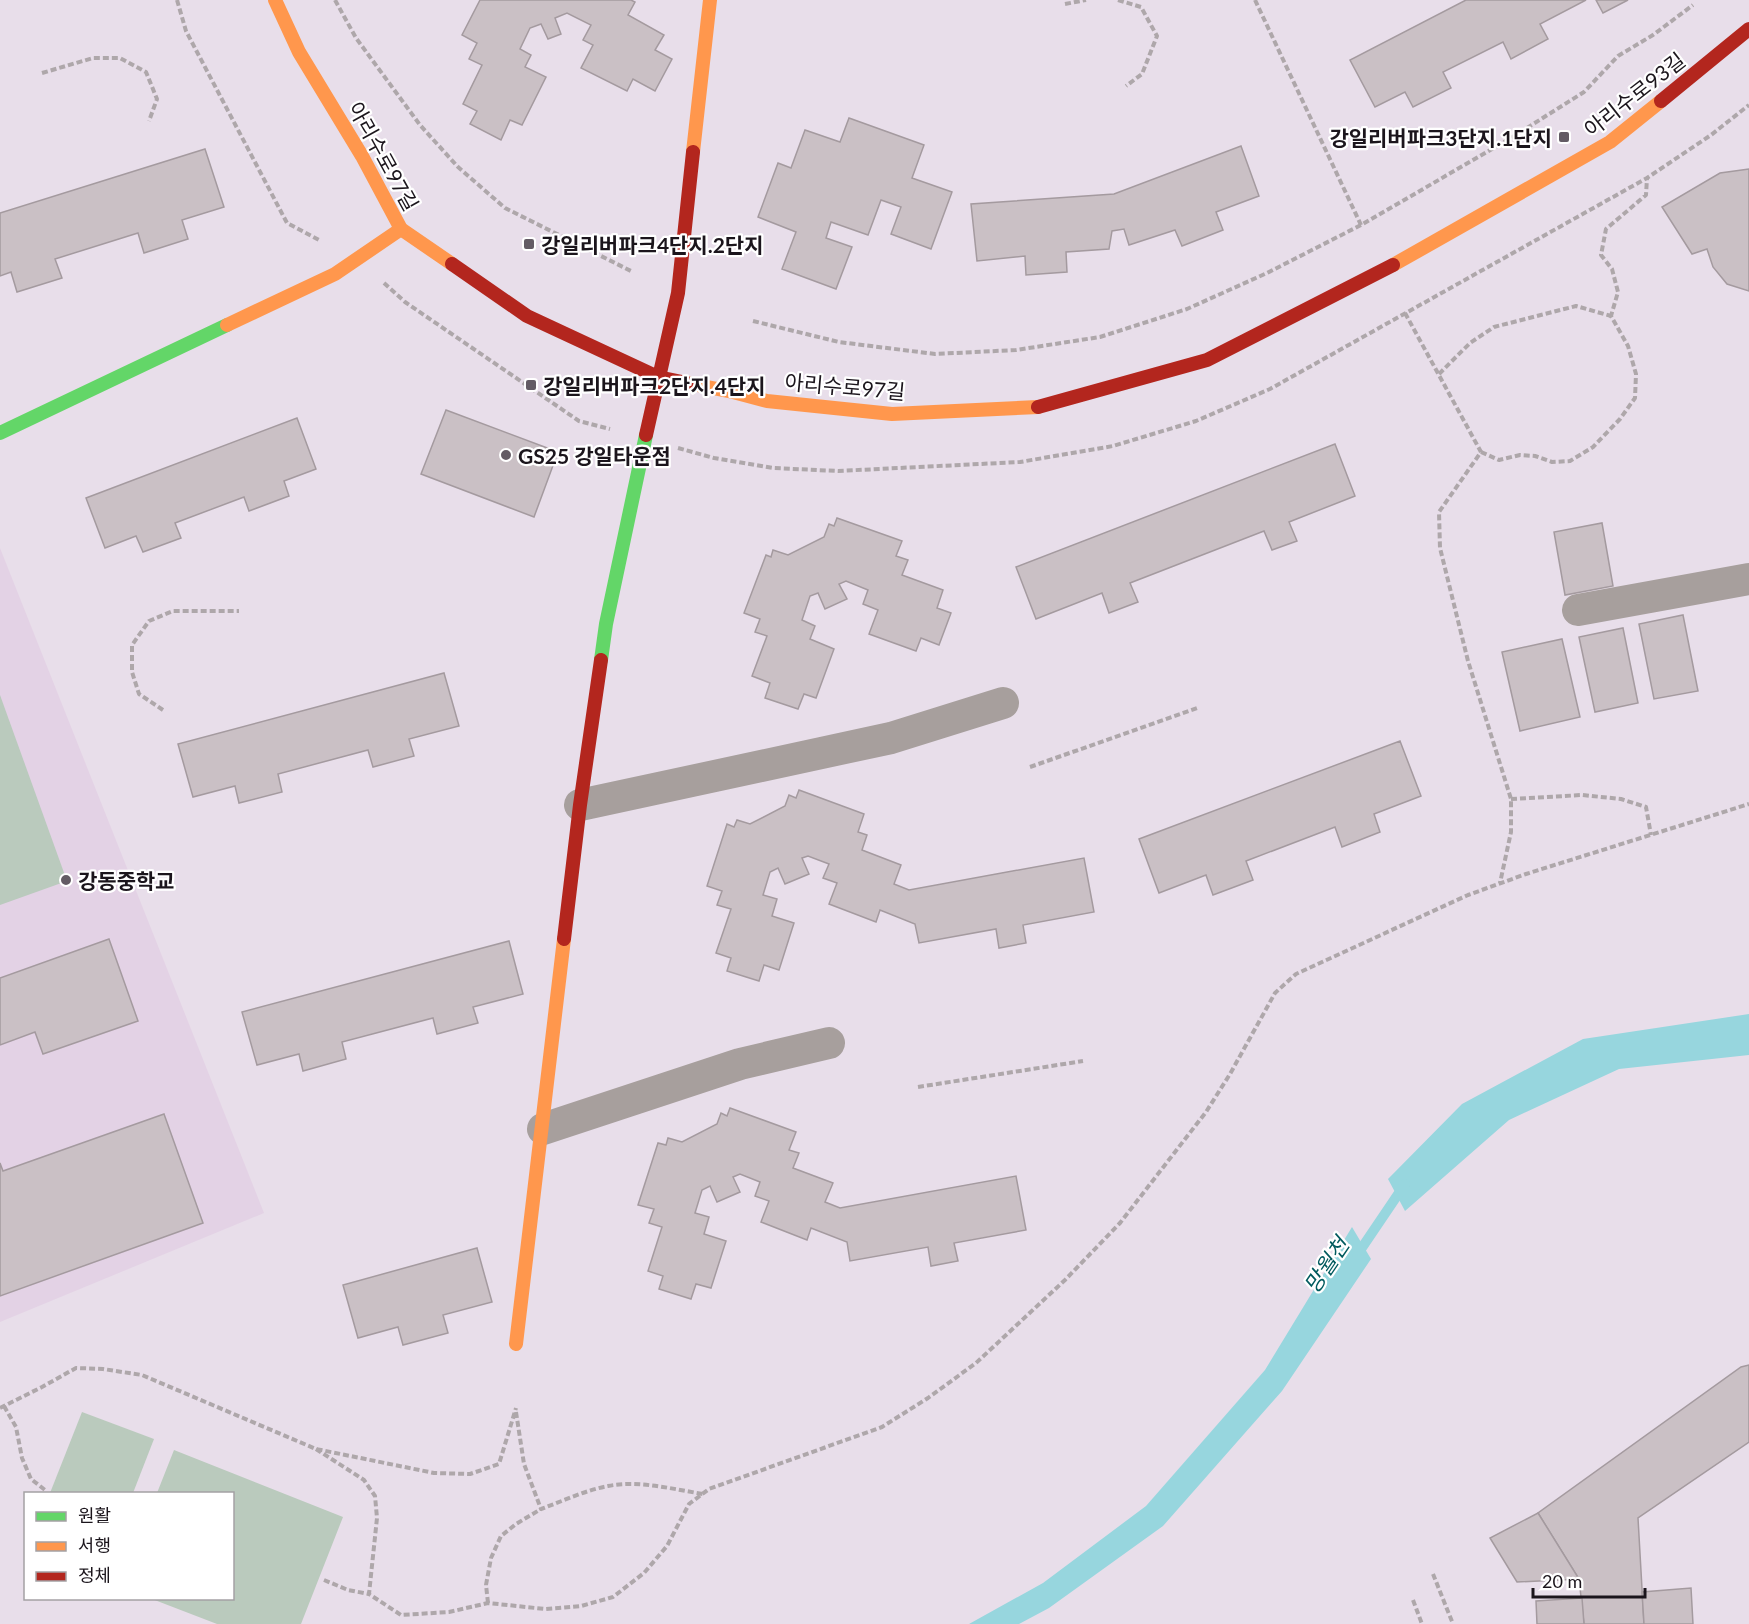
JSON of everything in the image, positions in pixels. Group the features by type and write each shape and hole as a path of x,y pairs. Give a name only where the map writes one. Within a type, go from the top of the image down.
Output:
{"street":[{"name":"아리수로97길","path":"276,0 299,52 362,156 401,229 527,316 658,377 734,392 766,401 892,414 1038,407 1207,360 1382,271"},
{"path":"516,1344 580,806 606,624 678,293 710,0"},
{"name":"아리수로93길","path":"1382,271 1610,142 1749,29"},
{"path":"0,433 335,274 401,229"},
{"path":"1578,610 1749,579"},
{"path":"580,806 891,738 1003,703"},
{"path":"543,1129 740,1064 829,1043"}],"path":[{"path":"177,0 186,31 287,223 356,260 405,302 579,421 714,458"},
{"path":"335,0 356,38 407,108 458,167 505,208 633,273"},
{"path":"1065,4 1086,0"},
{"path":"1118,0 1141,7 1156,36 1142,74 1126,86"},
{"path":"1255,0 1361,225"},
{"path":"753,321 839,342 935,354 1016,350 1100,337 1187,309 1267,273 1361,225 1511,138 1584,92 1618,56 1653,35 1693,5"},
{"path":"42,73 93,58 120,58 146,72 156,99 149,121"},
{"path":"1438,374 1470,343 1494,327 1576,306 1611,316 1628,346 1636,374 1635,398 1620,419 1593,447 1570,461 1552,462 1535,456 1520,455 1499,460 1481,452 1438,374 1405,313 1647,178 1711,135 1749,105"},
{"path":"1611,316 1618,292 1612,269 1601,255 1606,229 1646,195 1647,178"},
{"path":"1481,452 1439,512 1440,548 1468,661 1511,799 1511,832 1499,884"},
{"path":"163,710 139,694 132,672 132,645 149,621 173,611 239,611"},
{"path":"1030,767 1197,708"},
{"path":"1511,799 1582,795 1621,799 1646,807 1651,835"},
{"path":"324,1580 348,1590 369,1594 401,1616 449,1612 488,1603 545,1609 581,1606 613,1597 644,1573 667,1546 689,1504 709,1489 882,1427 928,1398 976,1363 1065,1280 1120,1223 1206,1112 1275,993 1296,974 1468,895 1749,804"},
{"path":"918,1087 1083,1061"},
{"path":"45,1491 31,1479 22,1458 16,1427 2,1407 42,1388 76,1368 103,1369 142,1375 316,1449 364,1480 375,1496 377,1518 369,1594"},
{"path":"316,1449 434,1473 470,1474 499,1464 516,1408 524,1464 541,1509"},
{"path":"488,1603 486,1585 491,1558 501,1536 541,1509 608,1486 629,1484 703,1494"},
{"path":"1433,1574 1453,1624"},
{"path":"1413,1600 1422,1624"}],"shaded area":[{"name":"강동중학교","path":"0,548 264,1213 0,1322"}],"green space":[{"path":"0,695 67,881 0,905"},
{"path":"82,1412 154,1439 133,1492 50,1492"},
{"path":"174,1450 343,1517 301,1624 217,1624 155,1600 234,1600 234,1492 157,1492"}],"water":[{"path":"1749,1014 1749,1055 1619,1069 1509,1120 1405,1211 1388,1179 1462,1104 1583,1039"},
{"path":"1352,1227 1371,1259 1282,1391 1163,1526 1049,1608 1019,1624 969,1624 1043,1583 1146,1506 1265,1370"}],"building":[{"path":"480,0 631,0 635,2 628,15 664,35 655,50 672,59 655,91 633,79 627,91 581,68 593,45 583,40 591,25 567,13 555,18 561,34 548,39 541,24 530,28 520,49 531,55 525,67 546,77 522,125 510,120 501,140 470,124 477,111 463,104 482,65 469,59 477,43 462,35"},
{"path":"1466,0 1586,0 1540,24 1548,39 1511,59 1503,42 1443,72 1451,88 1413,107 1405,92 1375,107 1350,60"},
{"path":"1596,0 1628,0 1603,13"},
{"path":"849,118 924,145 912,178 952,192 931,249 891,234 901,207 881,200 868,235 831,222 826,238 852,247 836,289 782,269 796,232 758,217 778,163 791,168 805,130 840,142"},
{"path":"1241,146 1259,196 1216,212 1223,230 1182,246 1175,230 1129,245 1124,229 1112,231 1109,249 1066,252 1067,272 1026,275 1025,256 977,261 971,204 1114,194"},
{"path":"205,149 224,207 182,220 188,239 144,253 138,233 55,259 62,278 17,292 11,272 0,276 0,213"},
{"path":"1749,169 1749,291 1727,284 1713,267 1707,249 1692,254 1662,207 1720,173"},
{"path":"446,410 558,452 534,517 421,474"},
{"path":"297,418 316,469 284,481 289,496 249,511 244,497 175,523 181,538 143,552 136,536 105,548 86,498"},
{"path":"1335,444 1355,496 1289,522 1297,541 1272,550 1264,531 1130,583 1138,602 1109,613 1102,593 1036,619 1016,567"},
{"path":"837,518 902,541 896,556 908,560 902,575 943,590 937,608 951,613 939,645 921,638 916,651 869,634 878,610 863,604 868,590 846,581 839,584 847,599 825,609 818,593 810,596 802,620 815,626 810,639 834,649 816,698 804,694 798,709 765,698 770,683 752,676 767,636 755,632 760,619 744,613 766,555 771,557 773,550 788,555 824,537 829,524 834,526"},
{"path":"1602,523 1613,586 1565,595 1554,532"},
{"path":"1683,615 1698,691 1654,699 1639,624"},
{"path":"1623,628 1638,703 1595,712 1579,637"},
{"path":"1562,639 1580,717 1520,731 1502,652"},
{"path":"444,673 459,726 409,739 414,756 373,767 368,750 278,774 282,792 239,803 235,786 193,797 178,744"},
{"path":"1400,741 1421,796 1374,814 1380,832 1342,847 1335,827 1246,861 1253,880 1213,895 1206,875 1159,893 1139,839"},
{"path":"799,790 864,814 858,832 867,835 862,850 901,865 894,884 909,890 1084,858 1094,912 1023,925 1026,943 999,948 996,929 919,943 915,924 880,910 876,922 829,904 837,883 823,878 829,864 808,856 802,858 809,874 785,884 778,868 770,872 763,895 777,899 772,916 794,923 779,970 764,965 759,981 727,971 731,958 716,953 731,909 717,905 722,891 707,886 727,824 734,827 737,820 750,824 785,806 789,795 796,798"},
{"path":"109,939 138,1021 43,1054 35,1032 0,1045 0,978"},
{"path":"509,941 523,994 473,1007 478,1023 437,1034 433,1018 342,1042 346,1059 303,1071 299,1054 257,1065 242,1012"},
{"path":"730,1108 796,1132 789,1150 799,1153 793,1168 833,1183 825,1202 840,1208 1016,1176 1026,1230 954,1243 958,1261 931,1266 928,1247 850,1261 847,1242 811,1228 807,1240 761,1222 769,1201 755,1196 760,1182 740,1174 733,1177 740,1192 717,1202 710,1186 702,1190 695,1213 709,1217 704,1234 726,1241 711,1288 696,1284 691,1299 659,1289 663,1276 648,1271 662,1227 649,1223 654,1209 638,1205 658,1143 666,1145 668,1138 682,1142 717,1124 721,1113 727,1116"},
{"path":"164,1114 203,1223 0,1296 0,1163 3,1171"},
{"path":"477,1248 492,1302 443,1315 448,1333 403,1345 398,1327 358,1338 343,1285"},
{"path":"1749,1365 1749,1442 1638,1518 1644,1624 1584,1624 1579,1579 1538,1513 1741,1367"},
{"path":"1538,1513 1579,1579 1517,1582 1490,1538"},
{"path":"1691,1588 1693,1624 1644,1624 1642,1592"},
{"path":"1582,1598 1584,1624 1537,1624 1536,1601"}],"waterway":[{"name":"망월천","path":"1357,1255 1405,1184"}],"traffic: fast":[{"path":"0,433 227,325"},
{"path":"601,660 606,624 646,435"}],"traffic: slow":[{"path":"275,0 299,52 362,156 401,229 452,264"},
{"path":"693,152 710,0"},
{"path":"1393,265 1610,142 1661,101"},
{"path":"227,325 335,274 401,229"},
{"path":"687,383 767,401 892,414 1038,407"},
{"path":"516,1344 564,939"}],"traffic: jam":[{"path":"1661,101 1749,29"},
{"path":"646,435 678,293 693,152"},
{"path":"452,264 527,316 658,377 687,383"},
{"path":"1038,407 1207,360 1393,265"},
{"path":"564,939 601,660"}],"place":[{"name":"강일리버파크3단지.1단지","path":"1564,137"},
{"name":"강일리버파크4단지.2단지","path":"529,244"},
{"name":"강일리버파크2단지.4단지","path":"531,385"},
{"name":"GS25 강일타운점","path":"506,455"},
{"name":"강동중학교","path":"66,880"}]}
